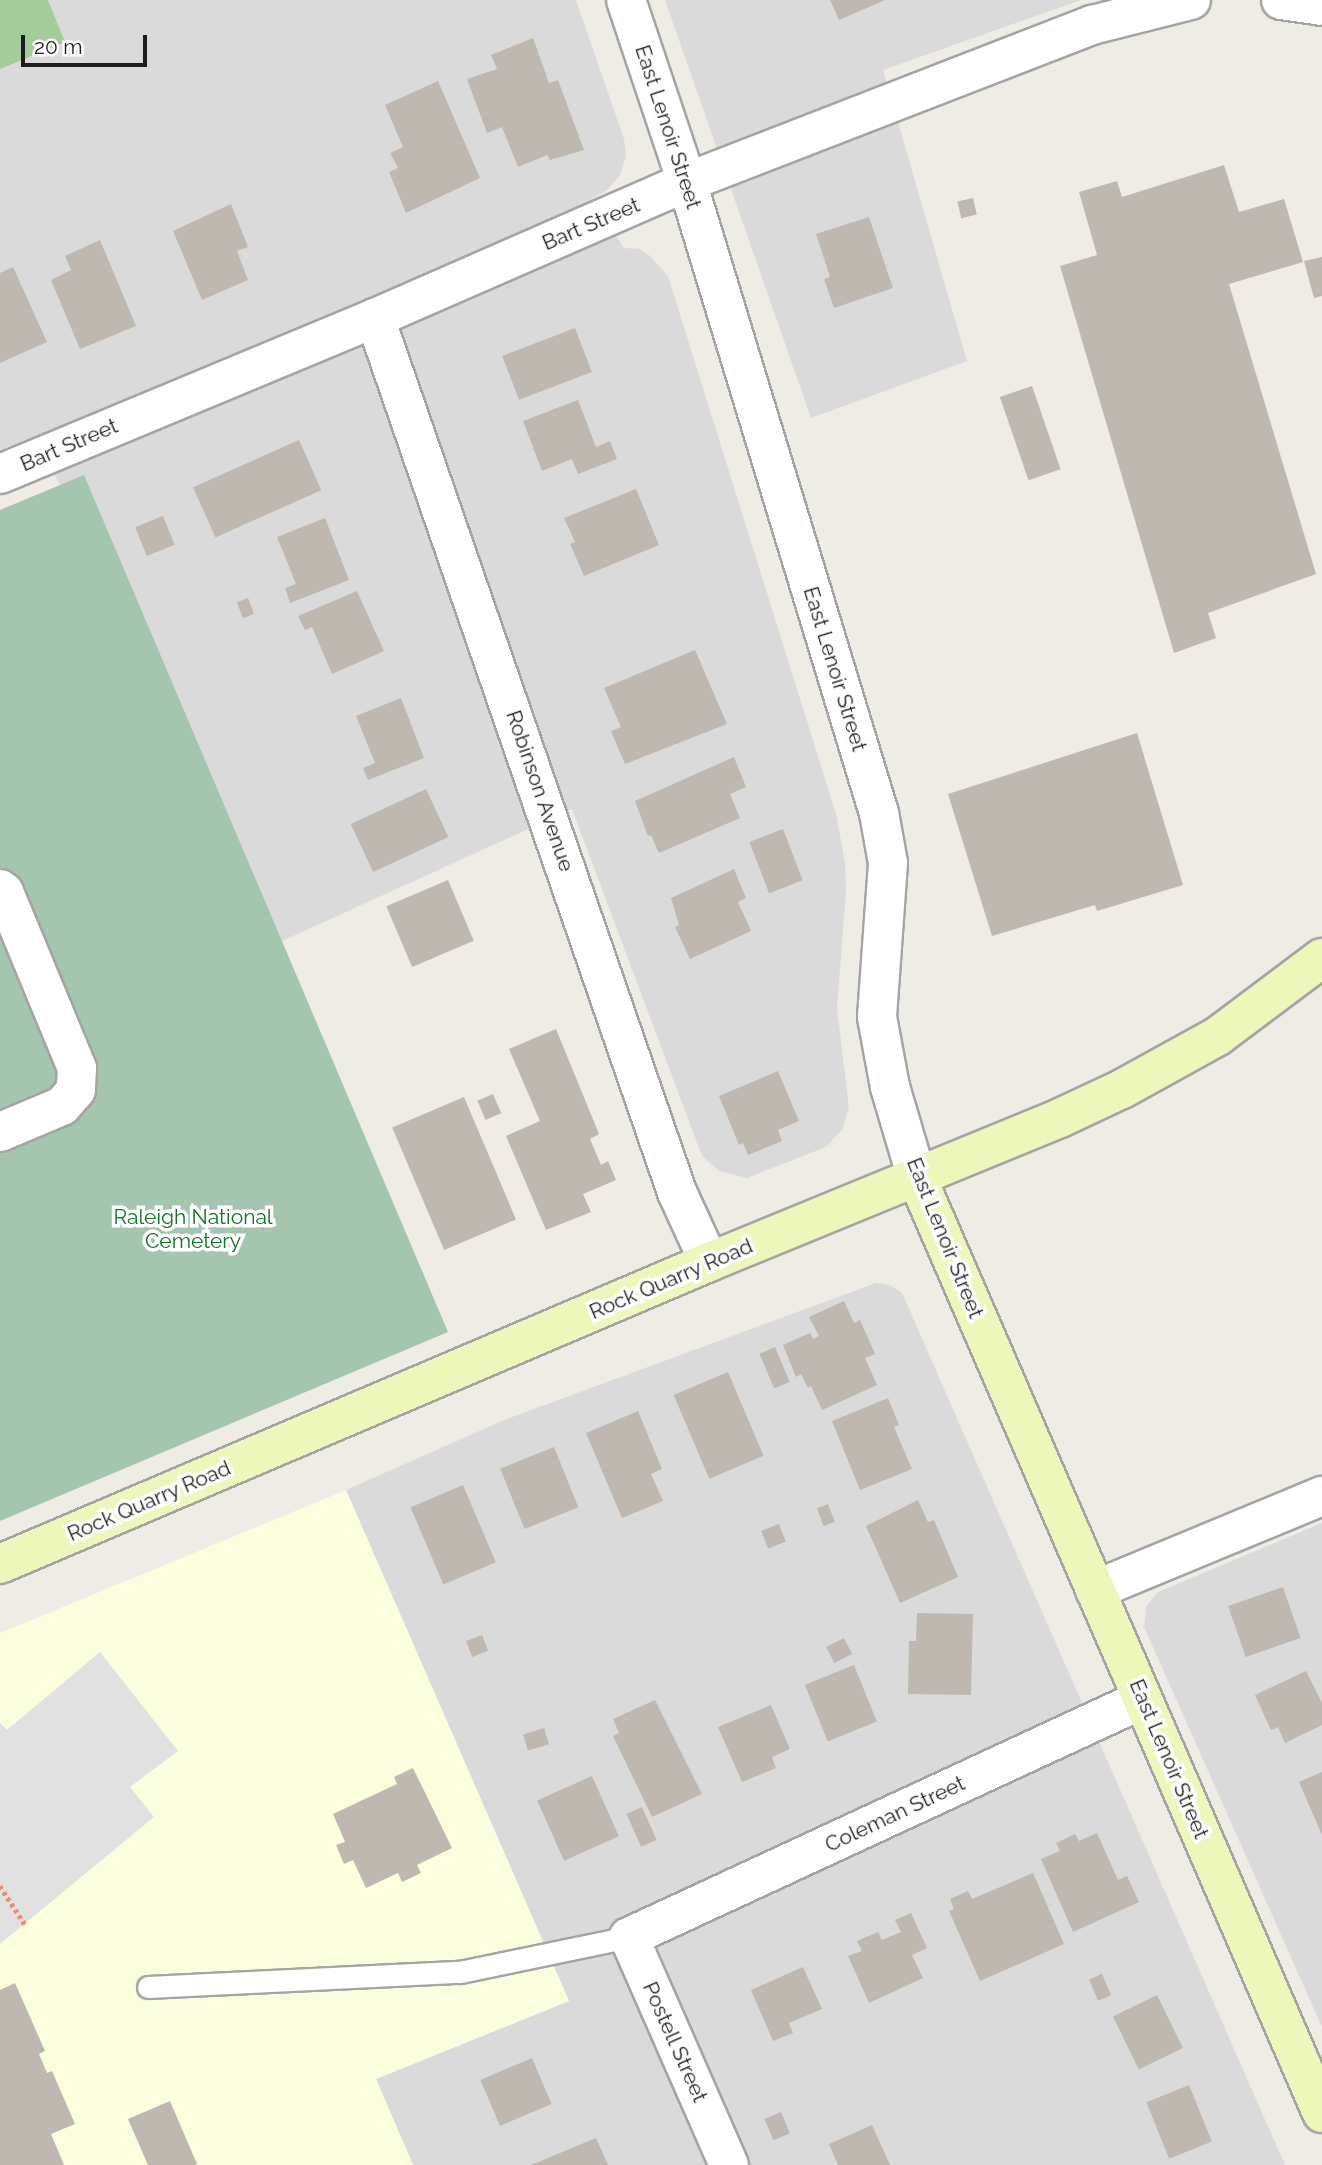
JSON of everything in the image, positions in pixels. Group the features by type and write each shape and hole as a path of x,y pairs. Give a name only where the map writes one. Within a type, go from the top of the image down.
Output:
{"main road":[{"name":"Rock Quarry Road","path":"0,1564 709,1262 1060,1118 1164,1067 1218,1036 1322,958"},
{"name":"East Lenoir Street","path":"917,1178 1322,2112"}],"street":[{"name":"East Lenoir Street","path":"626,0 687,182 878,813 888,863 877,1017 890,1087 917,1178"},
{"name":"Bart Street","path":"0,474 375,318 687,182 1092,25 1128,7 1191,0"},
{"name":"Robinson Avenue","path":"375,318 677,1192 709,1262"},
{"path":"0,889 4,892 77,1068 76,1090 62,1106 0,1132"},
{"path":"1095,1590 1322,1496"},
{"name":"Coleman Street","path":"638,1933 1143,1699"},
{"name":"Postell Street","path":"638,1933 729,2165"}],"lane":[{"path":"149,1987 460,1972 638,1933"}],"path":[{"path":"0,1886 26,1926"}],"shaded area":[{"path":"0,0 576,0 624,139 626,156 620,175 607,190 591,199 624,248 639,249 650,256 668,276 836,814 845,863 846,892 837,1008 849,1108 842,1130 826,1147 747,1178 719,1171 702,1156 572,809 282,941 36,436 0,450"},
{"path":"665,0 1081,0 883,70 967,361 811,418"},
{"path":"876,1283 890,1285 902,1293 1285,2165 413,2165 376,2079 569,2001 346,1490 504,1420"},
{"path":"346,1490 569,2001 376,2079 413,2165 0,2165 0,1633"},
{"path":"1322,1523 1322,2027 1144,1627 1146,1607 1158,1592"},
{"path":"100,1652 178,1751 130,1787 154,1817 0,1944 0,1723 7,1730"}],"green space":[{"path":"0,0 48,0 65,42 0,69"},
{"name":"Raleigh National Cemetery","path":"84,475 448,1332 0,1521 0,510"}],"building":[{"path":"830,0 885,0 839,20"},
{"path":"533,38 549,83 558,80 584,150 550,160 547,155 518,167 502,127 487,133 467,79 497,69 491,55"},
{"path":"438,81 480,178 406,213 389,172 398,168 390,153 403,147 385,105"},
{"path":"1224,165 1239,212 1284,199 1303,262 1229,284 1316,574 1208,613 1216,638 1174,653 1060,266 1097,255 1079,192 1117,181 1122,197"},
{"path":"973,198 977,215 961,218 957,202"},
{"path":"231,204 248,247 237,251 248,280 202,300 173,231"},
{"path":"869,217 893,288 834,308 824,279 830,277 816,234"},
{"path":"100,240 136,326 80,349 51,280 71,270 65,256"},
{"path":"1322,257 1322,296 1314,298 1304,261"},
{"path":"13,267 47,342 0,363 0,273"},
{"path":"575,328 592,372 519,400 502,356"},
{"path":"1032,386 1061,469 1029,480 1000,397"},
{"path":"578,400 596,447 610,441 617,459 578,474 572,459 542,471 523,421"},
{"path":"299,440 321,490 215,537 193,487"},
{"path":"636,489 659,545 584,576 570,544 575,542 564,518"},
{"path":"163,516 175,545 147,556 135,527"},
{"path":"325,518 349,580 290,603 285,588 296,584 277,537"},
{"path":"357,591 384,651 332,674 312,627 305,630 298,616"},
{"path":"248,598 254,614 243,618 237,602"},
{"path":"695,650 727,724 625,764 611,731 621,727 604,688"},
{"path":"401,698 424,758 368,780 363,768 375,763 356,716"},
{"path":"1137,733 1183,885 1097,911 1095,905 992,936 948,794"},
{"path":"734,757 746,787 730,794 740,818 659,853 651,835 648,836 635,801"},
{"path":"426,789 448,837 373,872 351,824"},
{"path":"783,829 803,880 769,893 749,842"},
{"path":"734,869 746,898 738,902 751,931 690,959 675,927 679,925 671,898"},
{"path":"448,880 474,941 412,967 386,906"},
{"path":"556,1029 599,1134 590,1139 601,1165 608,1161 616,1180 583,1194 591,1212 546,1230 506,1136 540,1121 509,1049"},
{"path":"778,1071 799,1121 778,1130 782,1141 748,1155 743,1143 739,1145 719,1096"},
{"path":"493,1094 501,1113 486,1120 477,1101"},
{"path":"464,1097 516,1219 444,1250 392,1127"},
{"path":"844,1301 854,1323 860,1320 875,1354 865,1358 877,1385 822,1410 811,1386 808,1388 801,1374 796,1377 783,1345 810,1333 813,1339 819,1336 809,1317"},
{"path":"775,1347 790,1382 774,1389 759,1354"},
{"path":"728,1372 764,1456 709,1479 674,1395"},
{"path":"888,1398 899,1425 894,1427 912,1469 860,1490 832,1421"},
{"path":"638,1411 662,1469 651,1474 663,1501 622,1518 586,1433"},
{"path":"554,1447 578,1507 525,1529 500,1469"},
{"path":"463,1485 496,1562 443,1585 411,1507"},
{"path":"918,1500 928,1522 934,1520 958,1577 900,1603 866,1526"},
{"path":"828,1504 835,1522 824,1526 817,1508"},
{"path":"779,1524 786,1542 768,1549 761,1531"},
{"path":"1283,1587 1301,1638 1246,1657 1228,1606"},
{"path":"917,1613 973,1614 971,1695 908,1694 909,1641 916,1641"},
{"path":"482,1635 488,1651 472,1657 466,1641"},
{"path":"844,1638 852,1654 834,1663 826,1647"},
{"path":"854,1665 877,1722 828,1741 805,1685"},
{"path":"1306,1671 1322,1703 1322,1725 1285,1743 1278,1727 1271,1730 1255,1695"},
{"path":"655,1700 702,1794 652,1817 613,1736 619,1733 613,1719"},
{"path":"771,1705 790,1749 772,1757 776,1768 742,1782 718,1727"},
{"path":"544,1728 549,1744 528,1751 523,1734"},
{"path":"413,1768 452,1848 417,1865 421,1873 402,1882 398,1873 366,1888 353,1860 344,1864 336,1845 345,1842 333,1814 397,1784 394,1777"},
{"path":"1322,1772 1322,1835 1299,1782"},
{"path":"592,1776 619,1836 564,1861 537,1800"},
{"path":"642,1807 657,1840 641,1847 626,1814"},
{"path":"1097,1833 1118,1880 1127,1876 1139,1902 1073,1932 1041,1859 1060,1851 1056,1843 1075,1834 1079,1841"},
{"path":"1033,1873 1064,1944 980,1981 949,1911 954,1909 950,1899 968,1891 972,1899"},
{"path":"911,1913 927,1948 912,1955 923,1978 869,2003 848,1956 862,1951 857,1941 878,1932 882,1940 901,1932 895,1920"},
{"path":"803,1967 822,2009 789,2023 793,2033 773,2041 751,1990"},
{"path":"1102,1974 1111,1995 1098,2001 1089,1979"},
{"path":"15,1983 45,2051 39,2054 47,2073 52,2071 75,2124 51,2134 64,2165 0,2165 0,1990"},
{"path":"1157,1995 1183,2048 1139,2070 1113,2016"},
{"path":"532,2058 552,2104 500,2126 480,2080"},
{"path":"1189,2085 1212,2142 1169,2159 1146,2102"},
{"path":"170,2101 197,2164 148,2165 128,2119"},
{"path":"781,2112 790,2133 773,2140 764,2119"},
{"path":"872,2125 890,2165 838,2165 829,2144"},
{"path":"596,2138 608,2165 531,2165"}]}
